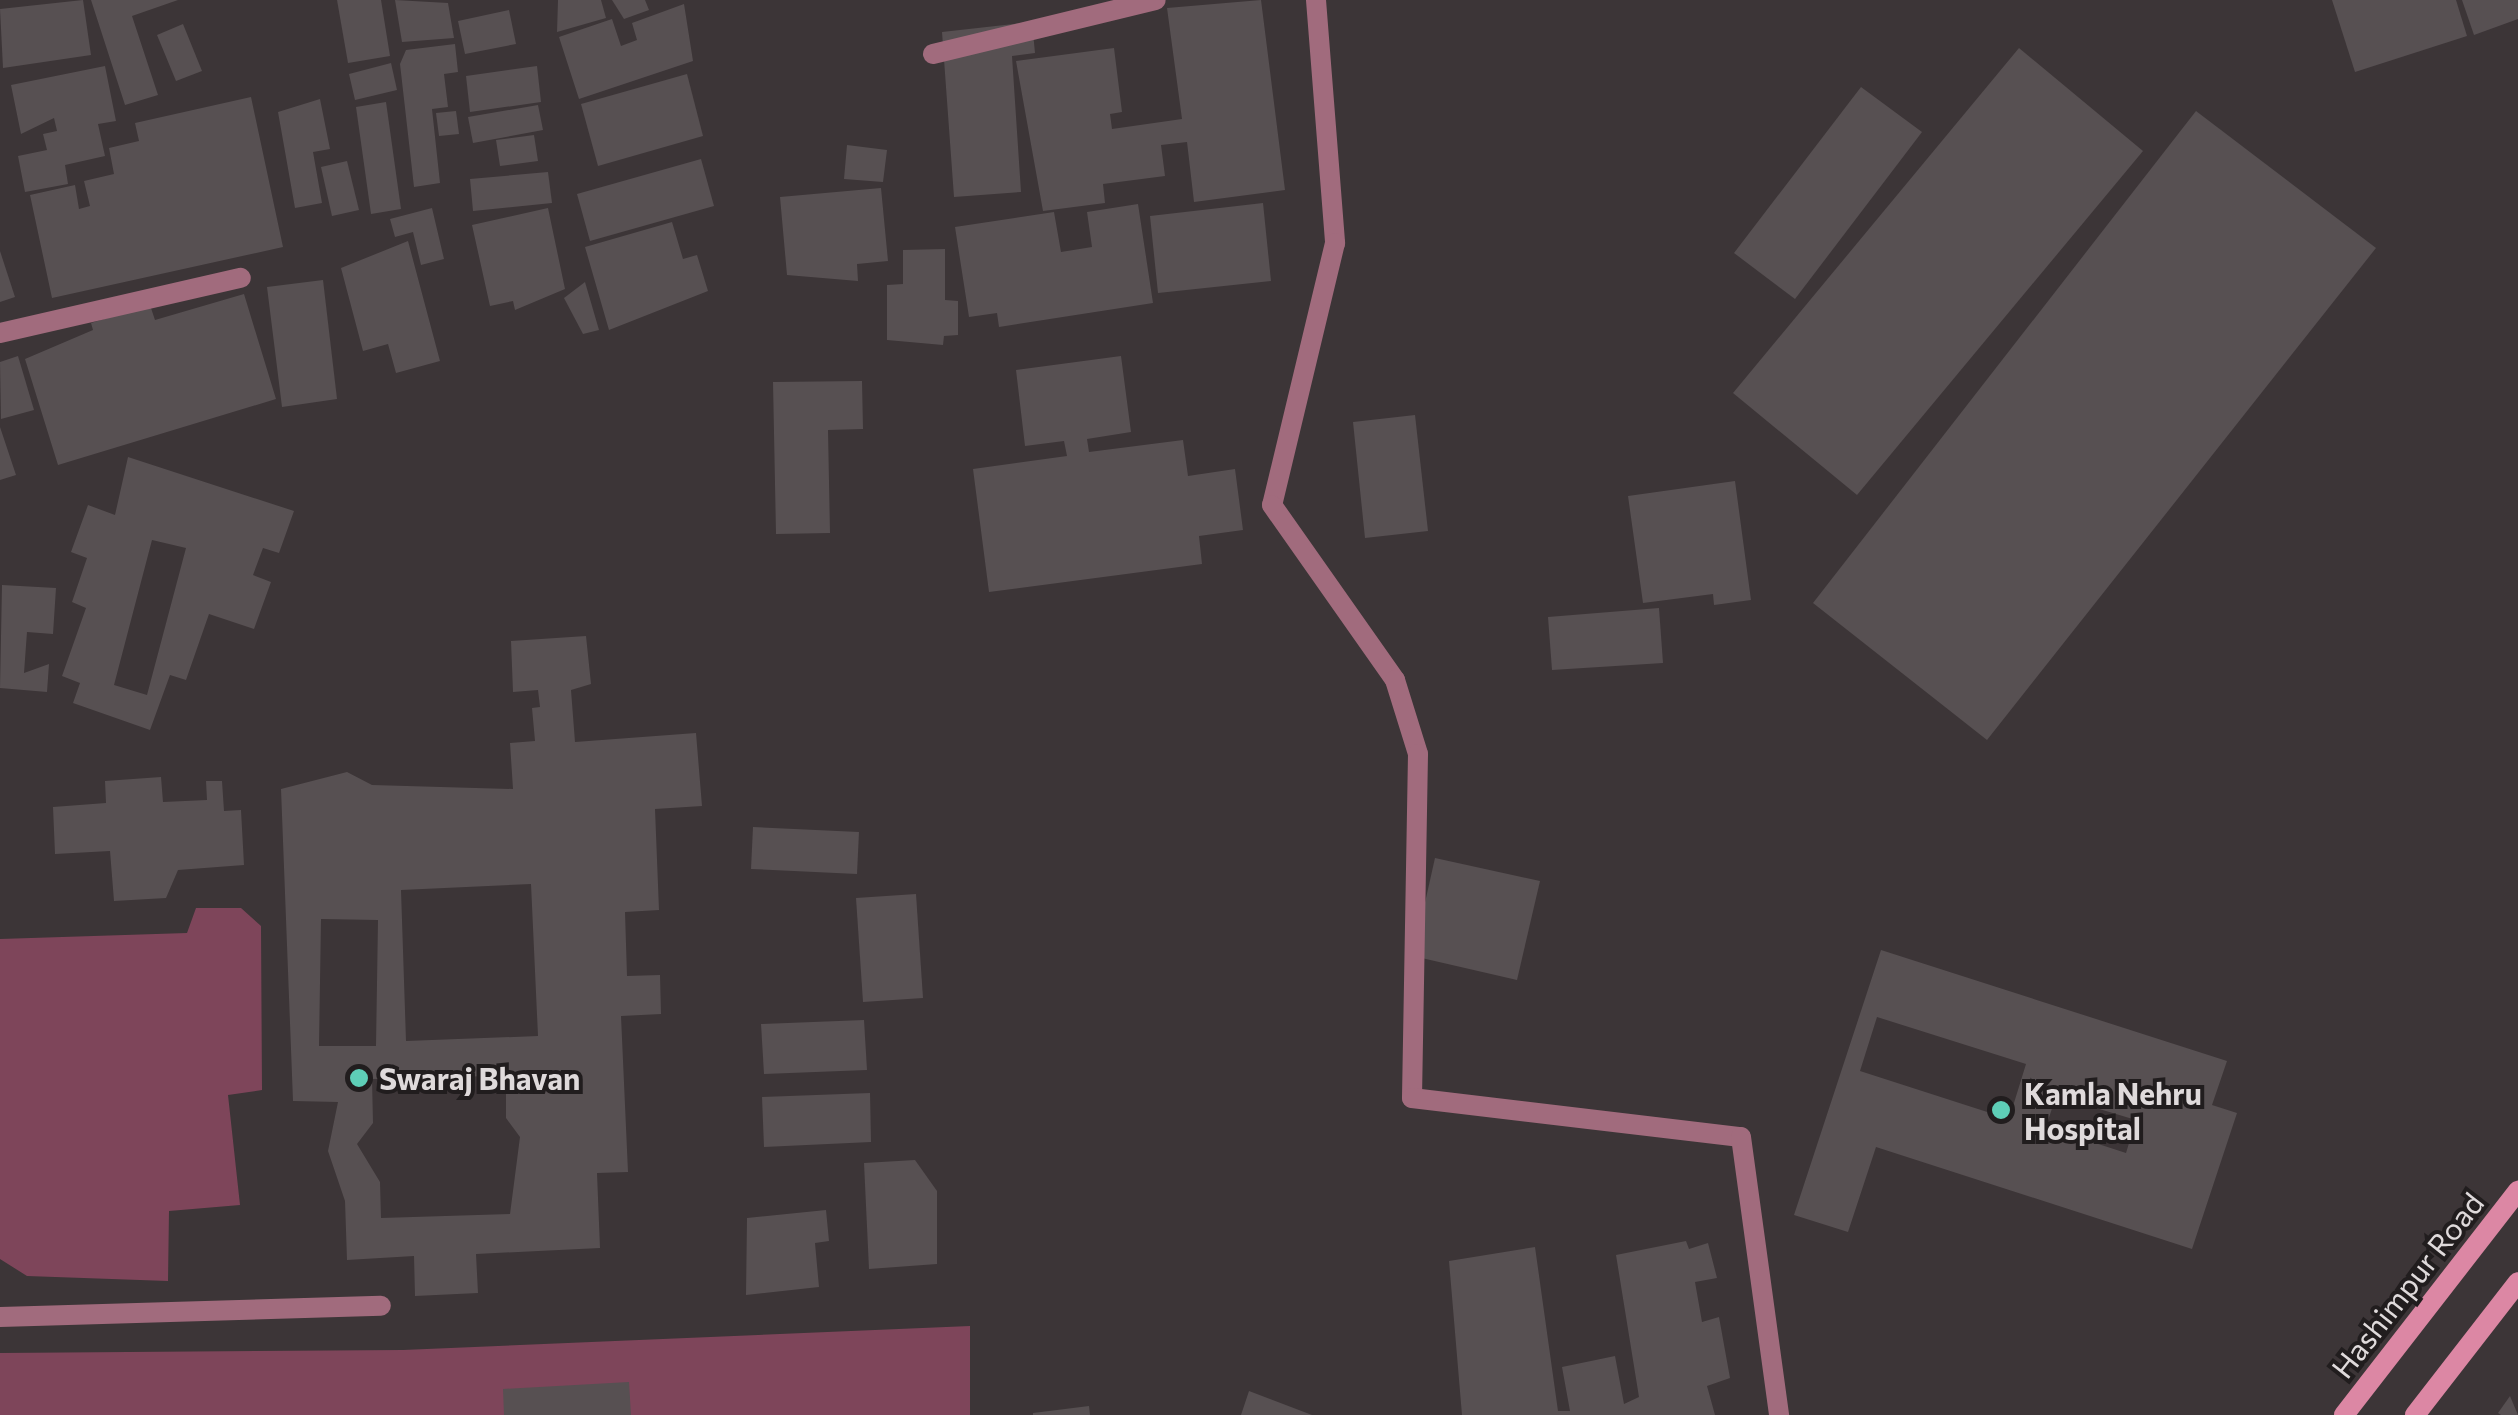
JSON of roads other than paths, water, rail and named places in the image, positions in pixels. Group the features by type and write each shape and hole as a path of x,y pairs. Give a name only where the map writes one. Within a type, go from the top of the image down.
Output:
{"main road":[{"name":"Hashimpur Road","path":"2344,1415 2518,1191"},
{"path":"2415,1415 2518,1282"}],"street":[{"path":"934,54 1156,0"},
{"path":"1316,0 1334,242 1272,505 1394,680 1418,754 1412,1098 1742,1138 1779,1415"},
{"path":"0,334 241,278"},
{"path":"0,1318 381,1306"}],"place":[{"name":"Swaraj Bhavan","path":"359,1078"},
{"name":"Kamla Nehru Hospital","path":"2001,1110"}]}
